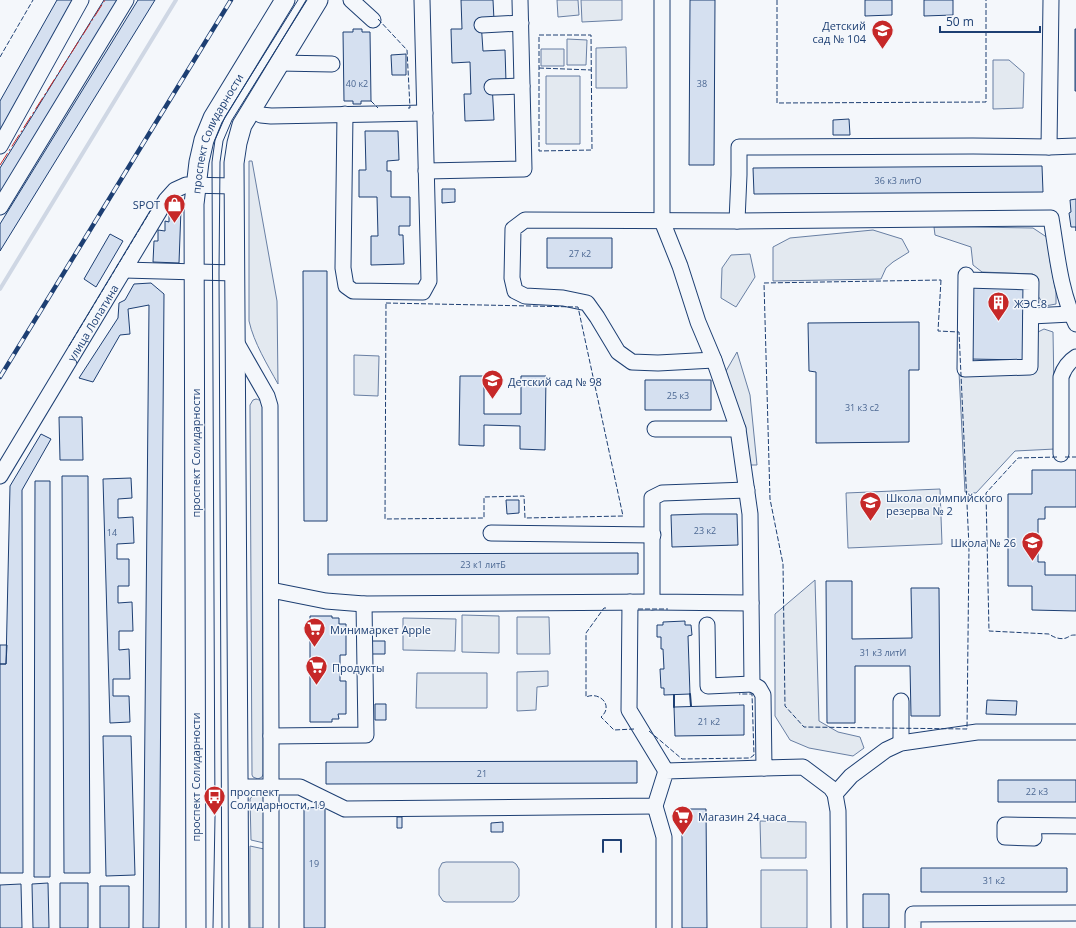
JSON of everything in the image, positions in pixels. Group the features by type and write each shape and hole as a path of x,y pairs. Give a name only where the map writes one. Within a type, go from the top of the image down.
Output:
{"main road":[{"name":"проспект Солидарности","path":"196,928 194,204 199,162 204,140 213,118 285,0"},
{"name":"проспект Солидарности","path":"239,928 234,163 236,143 242,125 318,0"}],"street":[{"path":"0,146 81,0"},
{"path":"0,207 126,0"},
{"path":"351,0 373,20"},
{"path":"345,114 343,268 346,286 353,291 423,292 429,281 422,0"},
{"path":"426,171 524,169 520,0"},
{"path":"662,0 662,221 680,266 698,322 714,360 738,429 750,514 752,684"},
{"path":"1049,147 1052,0"},
{"path":"482,25 521,24"},
{"path":"279,63 332,64"},
{"path":"492,87 522,86"},
{"path":"251,109 261,115 272,116 425,113"},
{"path":"737,220 739,147 1076,146"},
{"name":"улица Лопатина","path":"0,476 166,200 175,190 186,185 234,186"},
{"path":"714,360 658,363 632,362 618,352 597,317 586,303 563,298 525,296 515,291 512,278 513,229 525,220 662,221 1051,218 1060,272 1074,319 1031,316"},
{"path":"124,270 235,273"},
{"path":"966,278 1031,282 1031,316 1030,367 966,368 966,278"},
{"path":"235,339 267,396 270,406 272,786 271,928"},
{"path":"1061,454 1061,377 1064,368 1076,357"},
{"path":"655,429 738,429"},
{"path":"652,602 652,498 662,493 747,490"},
{"path":"491,533 653,535"},
{"path":"271,590 326,601 364,604 630,602 751,603"},
{"path":"630,602 629,710 666,771 655,806 664,837 664,928"},
{"path":"271,736 366,736 364,604"},
{"path":"707,625 708,686 752,684 759,688 762,694 764,768"},
{"path":"901,701 901,743"},
{"path":"836,794 851,776 886,750 901,743 977,732 1076,732"},
{"path":"666,771 803,767 831,788 836,794 838,811 839,928"},
{"path":"238,787 272,786 300,788 345,809 655,806"},
{"path":"1033,826 1076,826"},
{"path":"913,928 913,914 1076,913"}],"shaded area":[{"path":"557,0 578,0 579,15 558,17"},
{"path":"581,0 622,0 622,20 582,22"},
{"path":"567,39 587,40 586,65 567,65"},
{"path":"626,47 627,88 596,88 596,48"},
{"path":"541,49 564,49 564,66 541,66"},
{"path":"993,60 1009,60 1024,73 1023,108 993,109"},
{"path":"546,76 580,76 580,144 546,144"},
{"path":"249,161 252,161 277,301 278,384 257,345 249,321"},
{"path":"934,227 1033,228 1048,238 1050,261 1056,292 1056,304 1045,306 1038,296 1033,274 982,272 973,265 971,247 935,235"},
{"path":"873,230 902,239 909,252 886,268 881,279 773,281 773,247 790,238"},
{"path":"750,254 755,277 736,307 721,298 722,268 731,255"},
{"path":"1044,329 1053,332 1055,449 1015,451 976,493 965,492 959,372 972,375 1033,374 1034,334"},
{"path":"737,352 750,395 757,465 747,465 743,429 726,371"},
{"path":"354,355 379,356 378,396 354,395"},
{"path":"256,399 261,401 263,405 263,774 262,777 258,779 252,775 250,405 253,400"},
{"path":"940,489 942,544 848,548 846,493"},
{"path":"815,580 819,721 838,732 860,737 864,748 853,756 809,748 790,740 775,716 775,614"},
{"path":"462,615 499,616 499,653 462,652"},
{"path":"517,617 549,617 550,654 517,654"},
{"path":"403,618 456,619 455,651 403,650"},
{"path":"548,671 548,686 537,687 536,710 517,711 517,672"},
{"path":"417,673 487,673 487,708 416,708"},
{"path":"254,794 260,795 264,800 264,843 251,840 250,799"},
{"path":"760,821 806,822 806,858 761,858"},
{"path":"250,846 264,849 264,928 250,928"},
{"path":"513,862 519,869 519,896 513,902 443,901 439,895 439,869 442,863"},
{"path":"761,870 807,870 807,928 761,928"}],"building":[{"path":"57,0 73,0 0,133 0,101"},
{"path":"104,0 121,0 0,195 0,168"},
{"path":"138,0 155,0 0,251 0,224"},
{"path":"461,0 493,0 494,20 481,21 483,51 505,50 506,82 492,83 494,120 465,121 464,94 471,94 470,62 452,63 451,29 462,29"},
{"path":"690,0 715,0 714,165 689,165"},
{"path":"865,0 892,0 892,15 865,16"},
{"path":"924,0 953,0 953,15 924,16"},
{"path":"353,29 362,29 362,32 370,32 371,101 361,101 361,104 353,104 353,101 344,101 343,32 353,32"},
{"path":"1076,29 1076,91 1075,91"},
{"path":"406,54 406,75 392,75 391,55"},
{"path":"849,119 850,135 833,135 833,120"},
{"path":"365,131 398,131 399,160 387,161 387,171 391,171 391,197 410,197 410,226 399,226 399,235 403,235 404,264 371,265 371,236 378,236 377,197 359,197 359,170 366,170"},
{"path":"1042,166 1043,192 754,194 753,168"},
{"path":"442,189 455,189 455,202 442,203"},
{"path":"1076,199 1076,227 1071,227 1069,213 1071,212 1070,200"},
{"path":"169,209 181,209 179,263 153,262 154,241 158,241 158,230 165,231 165,221 169,222"},
{"path":"110,234 123,241 96,287 84,279"},
{"path":"547,238 612,238 612,268 547,268"},
{"path":"303,271 327,271 327,521 304,521"},
{"path":"151,283 164,294 159,928 143,928 149,305 128,309 130,334 120,335 93,382 79,378 118,318 119,303 125,300 134,284"},
{"name":"ЖЭС-8","path":"971,287 1025,288 1024,360 970,359"},
{"path":"919,322 919,370 909,370 909,442 816,443 816,372 809,371 808,323"},
{"path":"460,376 484,376 484,414 521,414 521,376 546,376 545,450 520,449 520,426 484,425 484,446 459,445"},
{"path":"645,380 711,380 711,410 645,410"},
{"path":"59,417 82,417 83,460 60,460"},
{"path":"41,434 51,439 22,490 23,873 0,873 0,664 6,664 10,486"},
{"path":"1032,470 1076,470 1076,507 1045,507 1045,519 1038,519 1038,562 1045,562 1045,575 1076,575 1076,611 1032,610 1032,586 1008,586 1008,494 1032,494"},
{"path":"62,476 88,476 90,873 64,873"},
{"path":"131,478 132,498 118,499 118,518 133,517 134,543 117,544 117,559 129,559 129,586 118,586 118,603 132,602 133,631 119,631 119,650 129,649 130,679 113,679 113,696 129,696 130,722 110,723 103,479"},
{"path":"35,481 50,481 50,877 34,877"},
{"path":"506,500 519,500 519,513 507,514"},
{"path":"737,514 738,545 672,547 671,515"},
{"path":"638,553 638,574 328,575 328,554"},
{"path":"826,581 852,581 852,639 912,638 911,588 939,588 940,716 911,716 910,666 855,666 855,723 827,723"},
{"path":"310,616 332,616 332,618 339,618 339,624 346,624 346,655 340,655 340,681 346,681 346,714 338,714 339,719 332,719 332,722 310,722"},
{"path":"685,621 685,625 691,625 692,635 688,636 690,694 664,695 664,688 661,688 660,669 664,669 663,649 661,649 661,637 657,637 657,625 663,625 663,622"},
{"path":"371,641 385,641 385,654 372,654"},
{"path":"0,645 7,645 6,664 0,664"},
{"path":"987,700 1017,701 1016,715 986,714"},
{"path":"375,704 386,704 386,720 375,720"},
{"path":"744,705 744,735 675,736 674,707"},
{"path":"103,736 131,736 135,875 106,876"},
{"path":"637,761 637,783 326,784 326,762"},
{"path":"998,780 1076,780 1076,802 998,802"},
{"path":"325,807 325,928 304,928 304,808"},
{"path":"682,809 706,809 707,928 682,928"},
{"path":"397,817 402,817 402,828 397,828"},
{"path":"503,822 503,832 491,832 491,823"},
{"path":"921,868 1067,868 1067,892 921,892"},
{"path":"48,883 49,928 33,928 32,884"},
{"path":"60,883 88,883 88,928 60,928"},
{"path":"21,884 22,928 0,928 0,885"},
{"path":"100,886 129,886 129,928 100,928"},
{"path":"863,894 889,894 889,928 863,928"}],"waterway":[{"path":"0,289 176,0"}],"tram line":[{"path":"213,928 215,817 212,162 215,140 225,117 298,0"},
{"path":"222,928 219,273 220,162 223,141 232,120 307,0"}],"railway":[{"path":"0,377 231,0"}],"fence":[{"path":"0,57 33,0"},
{"path":"777,0 777,103 986,102 986,0"},
{"path":"378,19 407,50 410,108 408,108"},
{"path":"539,35 591,35 592,150 539,151 539,35"},
{"path":"539,68 591,70"},
{"path":"371,101 378,108"},
{"path":"69,346 151,210"},
{"path":"941,280 938,331 959,332 969,547 967,729 804,727 785,706 783,564 770,499 764,283 941,280"},
{"path":"386,303 578,307 623,516 525,518 524,496 484,497 484,518 385,519 386,303"},
{"path":"1057,457 1018,458 986,493 989,631 1049,634 1061,639 1071,635 1076,635"},
{"path":"1065,457 1076,457"},
{"path":"606,608 604,608 586,633 586,697 596,696 604,701 606,708 605,713 601,717 614,730 634,729"},
{"path":"638,609 668,609"},
{"path":"649,731 682,759 750,758 754,755 752,694 739,694"}],"wall":[{"path":"690,694 691,706"},
{"path":"674,695 674,707"},
{"path":"603,852 603,840 621,840 621,852"}],"power":[{"path":"0,165 105,0"}],"place":[{"name":"Детский сад № 104","path":"882,50"},
{"name":"SPOT","path":"175,224"},
{"name":"ЖЭС-8","path":"998,322"},
{"name":"Детский сад № 98","path":"492,400"},
{"name":"Школа олимпийского резерва № 2","path":"871,522"},
{"name":"Школа № 26","path":"1032,562"},
{"name":"Минимаркет Apple","path":"315,648"},
{"name":"Продукты","path":"316,686"},
{"name":"проспект Солидарности, 19","path":"215,816"},
{"name":"Магазин 24 часа","path":"682,836"}]}
